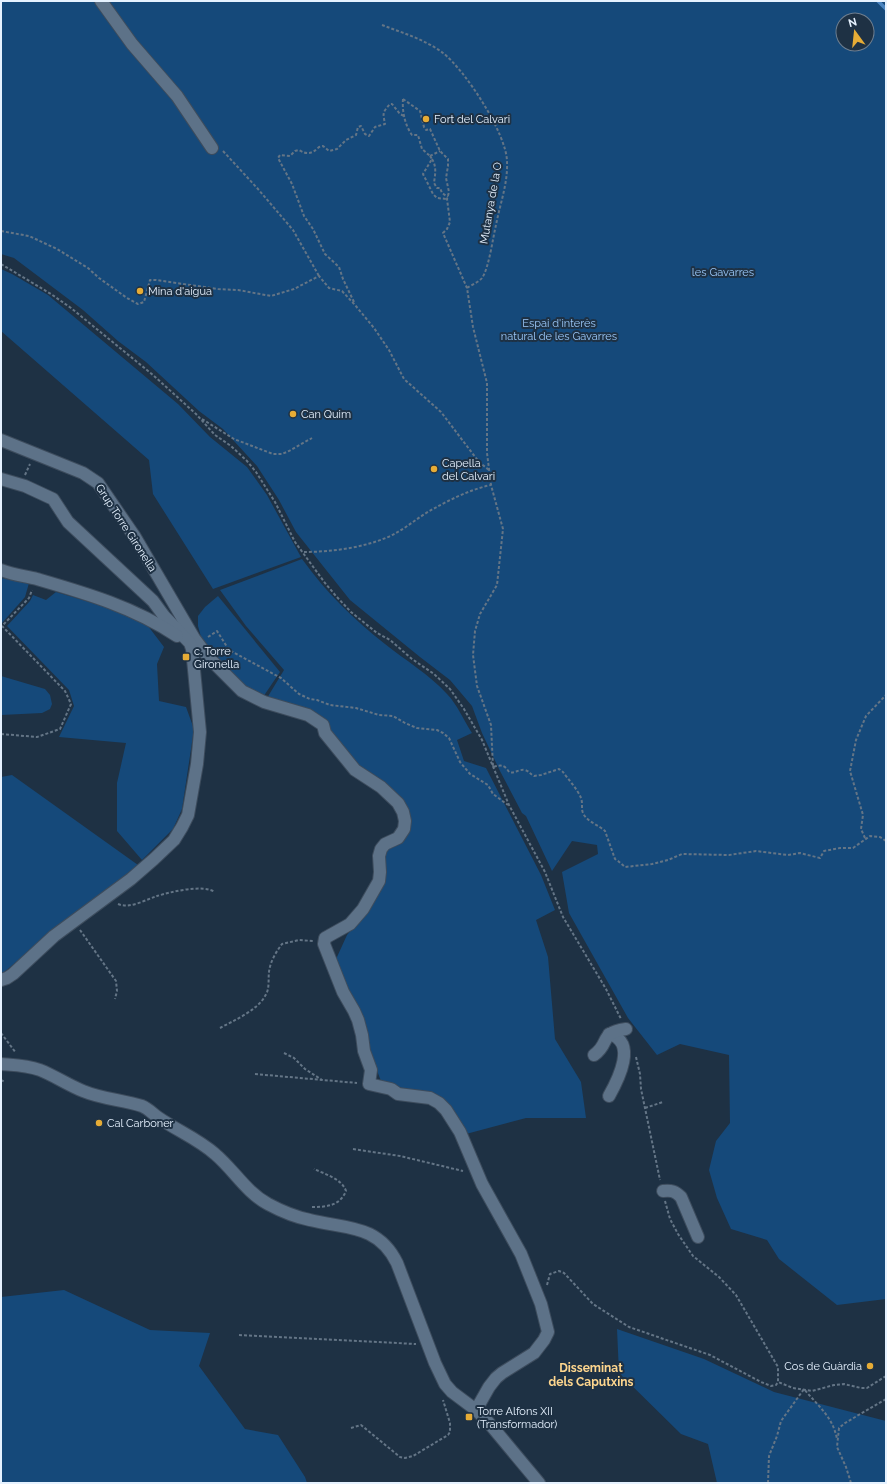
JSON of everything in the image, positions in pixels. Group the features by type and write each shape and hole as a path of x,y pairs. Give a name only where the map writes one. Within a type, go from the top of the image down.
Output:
{"street":[{"path":"102,1 132,44 177,96 217,149"},
{"name":"Grup Torre Gironella","path":"1,440 83,473 98,483 135,537 194,641"},
{"name":"Grup Torre Gironella","path":"1,479 20,484 53,499 68,522 154,602 164,616 194,641"},
{"path":"1,570 90,594 149,619 194,641 242,691 264,702 308,715 323,725 325,733 349,764 393,797 398,803 403,812 405,821 404,829 398,838 385,844 380,849 378,856 380,872 379,881 363,909 350,924 330,935 324,941 343,992 358,1020 364,1051 371,1070 369,1084 390,1089 398,1094 430,1098 439,1103 446,1110 460,1132 482,1184 521,1254 541,1304 548,1332 544,1340 534,1353 496,1378 476,1410"},
{"path":"1,980 13,974 54,936 105,899 154,860 174,840 182,827 188,815 197,764 200,732 194,641"},
{"path":"594,1055 601,1049 609,1034 618,1030 626,1029"},
{"path":"609,1034 619,1039 622,1044 623,1054 621,1071 609,1096"},
{"path":"1,1064 19,1065 40,1070 84,1092 148,1109 159,1118 194,1138 216,1154 242,1184 255,1196 267,1203 297,1217 322,1223 357,1228 386,1244 392,1251 434,1363 445,1384 452,1392 476,1410 489,1423 539,1483"},
{"path":"663,1191 670,1190 676,1192 681,1197 698,1237"}],"path":[{"name":"Mutanya de la O","path":"382,25 425,42 443,53 459,69 475,91 491,117 503,141 508,161 489,258 482,278 467,288"},
{"path":"448,198 442,193 440,188 437,188 434,183 436,175 433,161 422,149 418,135 415,136 411,134 404,119 403,99 420,110 424,127 426,130 430,130 440,151 448,159 446,178 449,192 450,222 444,232 467,288 473,327 487,384 487,453 491,485 503,529 496,585 480,614 475,631 473,655 477,686 491,725 493,767"},
{"path":"355,305 339,267 325,254 313,229 304,216 292,184 278,158 280,155 290,156 295,151 299,150 303,153 310,154 319,147 323,146 329,151 337,149 346,140 356,135 358,127 361,126 365,134 369,136 375,127 384,125 384,112 390,104 392,104 400,114 404,116"},
{"path":"217,149 258,188 293,230 319,276 329,288 342,291 355,305 374,328 389,350 404,379 441,412 479,462 489,470"},
{"path":"440,151 431,158 423,174 433,194 437,198 448,198"},
{"path":"1,231 29,236 57,249 88,268 99,278 138,304 144,302 150,280 218,289 238,290 271,296 294,289 319,276"},
{"path":"1,264 51,294 71,308 153,375 196,414 215,435 231,446 251,466 275,502 295,542 304,552 325,583 351,612 377,633 390,640 412,659 434,674 450,689 464,709 482,740 509,805 545,872 563,918 606,989 626,1029"},
{"path":"196,414 234,439 273,454 282,454 312,438"},
{"path":"20,484 35,453"},
{"path":"304,552 324,552 375,542 395,534 435,507 474,489 491,485"},
{"path":"1,734 36,736 60,729 71,704 66,691 2,626 29,598 35,579"},
{"path":"194,641 216,631 229,650 280,678 288,683 299,694 310,699 330,705 356,708 379,715 393,716 417,728 443,732 449,738 460,762 470,774 488,786 493,794 509,805"},
{"path":"865,838 861,829 863,815 850,771 856,740 866,716 886,695"},
{"path":"493,767 503,765 506,766 509,772 512,773 522,770 529,772 534,776 559,770 563,772 580,795 582,813 587,819 605,831 615,859 625,867 652,864 668,860 682,854 729,855 756,851 788,855 800,853 820,858 824,851 840,848 853,848 865,838 874,836 880,837 886,841"},
{"path":"105,899 125,906 159,895 194,889 209,889 215,892"},
{"path":"73,921 116,981 117,991 115,999"},
{"path":"220,1028 256,1007 266,996 269,986 269,970 274,954 282,944 299,940 324,941"},
{"path":"1,1033 18,1056 19,1065"},
{"path":"284,1053 294,1058 305,1069 323,1080"},
{"path":"635,1053 645,1108 663,1102"},
{"path":"255,1074 369,1084"},
{"path":"1,1080 5,1082"},
{"path":"353,1149 469,1172 482,1184"},
{"path":"310,1207 326,1207 336,1204 343,1197 346,1191 343,1184 314,1169"},
{"path":"541,1304 550,1274 559,1271 569,1278 593,1304 629,1327 710,1355 770,1386 778,1382"},
{"path":"239,1335 411,1344 427,1342"},
{"path":"771,1355 778,1367 778,1382"},
{"path":"778,1382 793,1388 812,1391 844,1384 867,1388 886,1376"},
{"path":"804,1389 830,1419 837,1439"},
{"path":"768,1483 769,1456 778,1436 781,1421 804,1389"},
{"path":"351,1428 361,1424 400,1457 405,1458 413,1456 444,1438 450,1432 450,1423 443,1398"},
{"path":"851,1483 837,1447 839,1428 845,1423 886,1400"}],"green space":[{"name":"Espai d'interès natural de les Gavarres","path":"1,1 886,1 886,1299 837,1305 779,1259 767,1240 731,1229 717,1198 709,1170 716,1141 730,1123 729,1055 680,1044 657,1055 628,1018 569,913 562,872 598,854 597,845 572,841 552,871 526,816 522,813 500,771 482,733 472,706 450,680 350,600 296,532 279,500 257,466 223,429 199,411 146,362 118,341 83,310 14,258 1,254"},
{"path":"1,269 48,295 178,404 210,437 247,467 267,495 301,557 213,589 153,494 149,460 1,331"},
{"path":"302,559 330,594 351,615 373,635 425,674 451,698 472,733 457,740 464,761 486,768 541,875 555,910 536,920 548,957 555,1039 581,1082 586,1118 526,1118 466,1134 453,1113 381,1081 336,964 337,957 347,935 360,919 383,854 409,823 357,769 316,713 267,698 284,670 246,626 220,590"},
{"path":"1,578 29,583 25,597 2,623"},
{"path":"56,592 119,611 148,626 164,647 157,664 159,701 186,707 194,729 182,809 173,829 142,860 117,831 117,783 126,743 59,737 74,706 69,690 7,626 30,601 33,595 46,600"},
{"path":"218,596 280,672 263,697 250,691 213,654 201,637 198,626 198,616 205,607"},
{"path":"1,676 45,689 50,695 52,704 50,709 42,713 1,715"},
{"path":"12,775 138,865 1,973 1,777"},
{"path":"64,1290 150,1330 210,1333 199,1366 245,1429 278,1435 305,1477 307,1483 1,1483 1,1297"},
{"path":"617,1329 704,1359 774,1392 886,1421 886,1483 717,1483 708,1444 681,1434 619,1373"}],"waterway":[{"path":"878,1 886,9"}],"place":[{"name":"Fort del Calvari","path":"426,119"},
{"name":"Mina d'aigua","path":"140,291"},
{"name":"Can Quim","path":"293,414"},
{"name":"Capella del Calvari","path":"434,469"},
{"name":"c. Torre Gironella","path":"186,657"},
{"name":"Cal Carboner","path":"99,1123"},
{"name":"Cos de Guàrdia","path":"870,1366"},
{"name":"Torre Alfons XII (Transformador)","path":"469,1417"}],"district":[{"name":"Disseminat dels Caputxins","path":"591,1375"}],"park label":[{"name":"les Gavarres","path":"723,272"}]}
